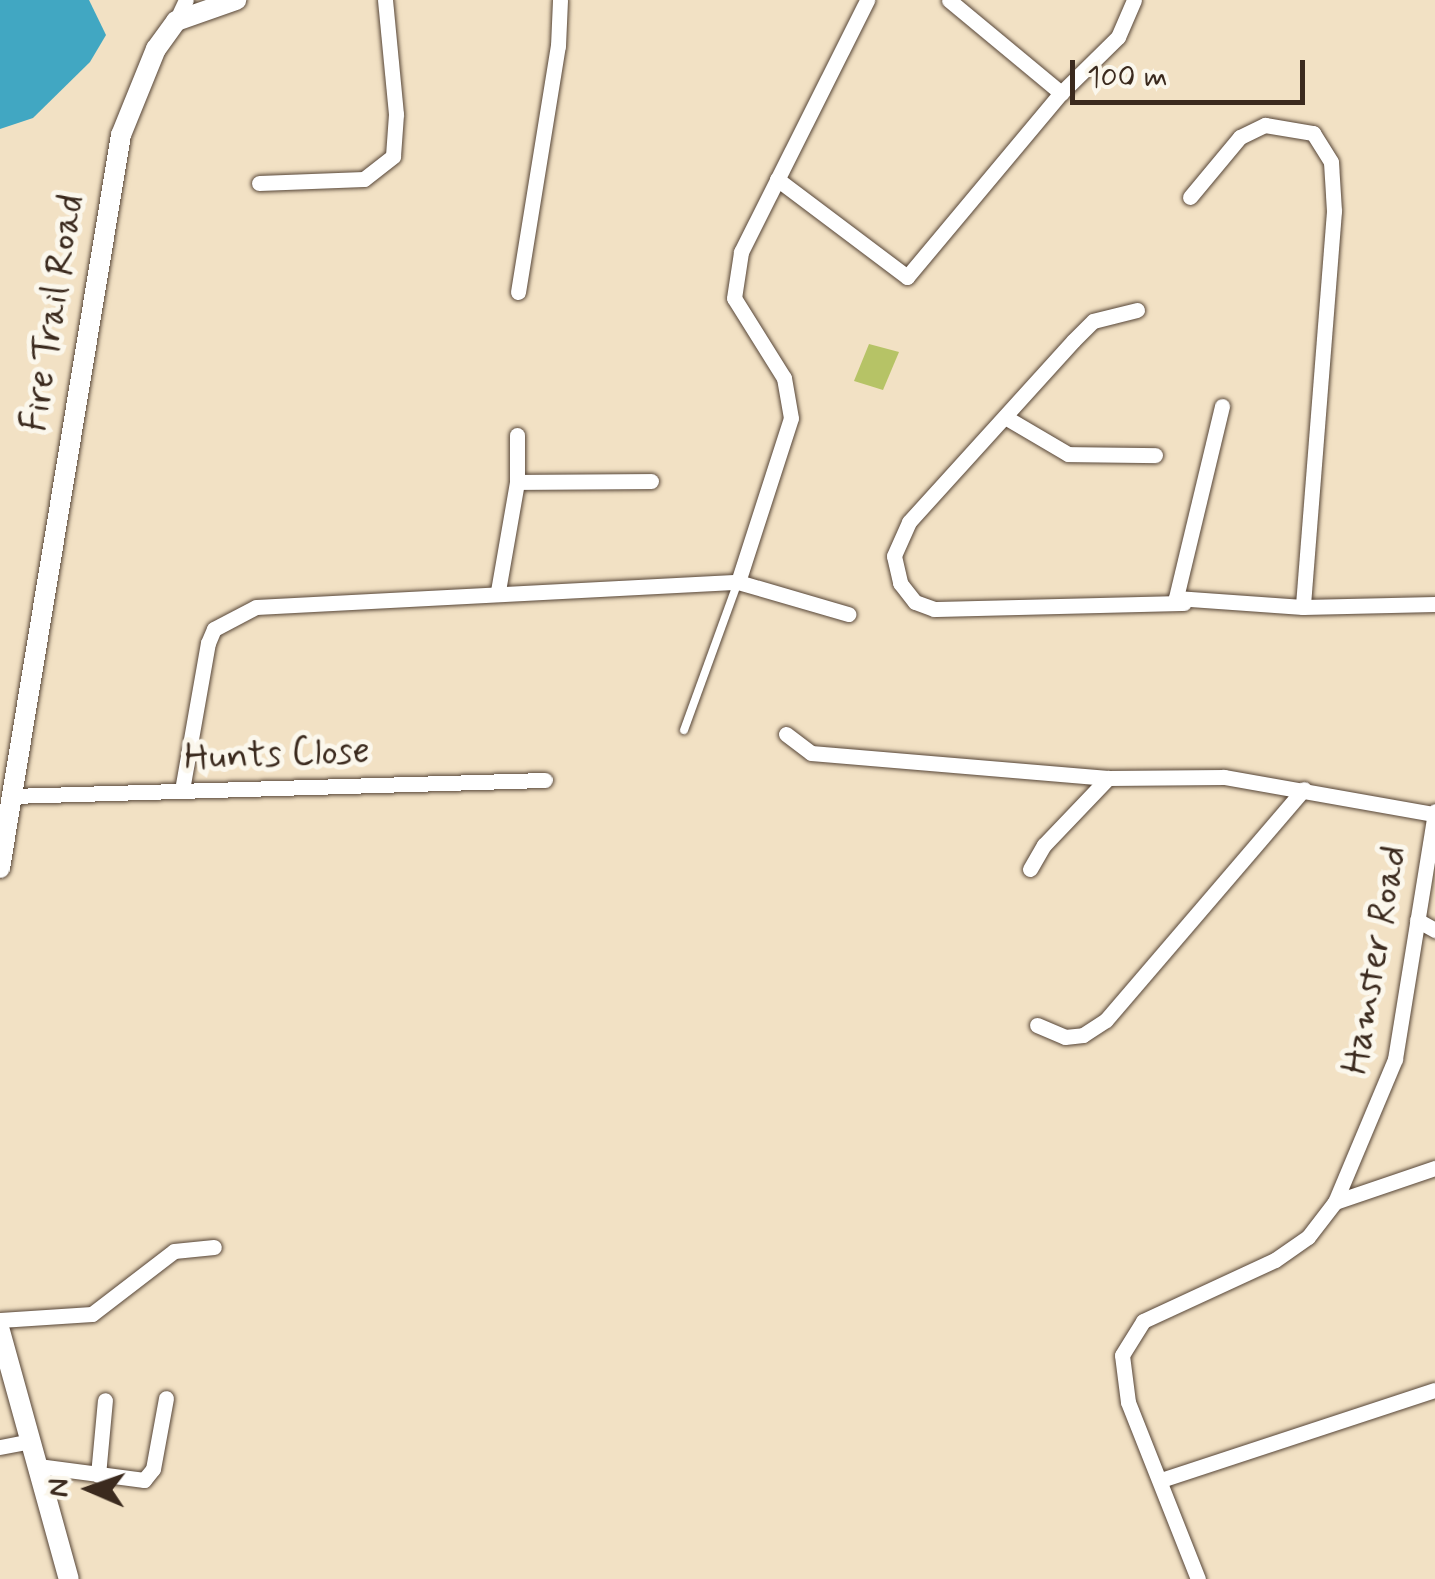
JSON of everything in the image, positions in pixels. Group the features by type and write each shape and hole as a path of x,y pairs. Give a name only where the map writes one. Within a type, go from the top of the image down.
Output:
{"street":[{"path":"176,22 186,0"},
{"path":"176,22 236,0"},
{"path":"259,183 364,179 393,156 396,114 385,0"},
{"path":"518,292 558,46 560,0"},
{"path":"738,582 791,418 784,378 734,298 741,252 866,0"},
{"path":"949,0 1061,93"},
{"path":"777,179 907,278 1061,93 1118,37 1134,0"},
{"name":"Fire Trail Road","path":"0,868 106,202 121,135 156,49 176,22"},
{"path":"1190,197 1240,137 1264,124 1313,133 1332,162 1334,211 1303,607"},
{"path":"1137,310 1093,321 909,522 894,556 915,602 954,611 1184,604 1435,604"},
{"path":"1184,604 1174,590 1222,406"},
{"path":"1005,417 1068,454 1155,454"},
{"path":"498,591 516,482 517,435"},
{"path":"516,482 650,481"},
{"path":"182,790 208,643 234,614 498,591 738,582 848,614"},
{"path":"786,734 811,753 1108,778 1224,776 1434,812"},
{"path":"1030,869 1044,845 1108,778"},
{"name":"Hunts Close","path":"11,796 545,780"},
{"path":"1037,1025 1065,1036 1106,1020 1304,789"},
{"name":"Hamster Road","path":"1198,1579 1124,1391 1122,1355 1130,1336 1152,1316 1288,1252 1336,1202 1390,1076 1434,812"},
{"path":"1417,920 1435,930"},
{"path":"1336,1202 1435,1168"},
{"path":"0,1320 80,1318 174,1251 214,1247"},
{"path":"0,1330 6,1377 38,1466 69,1579"},
{"path":"1160,1480 1435,1390"},
{"path":"38,1466 98,1475 151,1476 166,1398"},
{"path":"98,1475 104,1400"},
{"path":"0,1447 30,1441"}],"lane":[{"path":"684,730 738,582"}],"green space":[{"path":"869,344 899,352 883,390 854,381"}],"water":[{"path":"0,0 89,0 106,35 90,62 33,118 0,129"}]}
